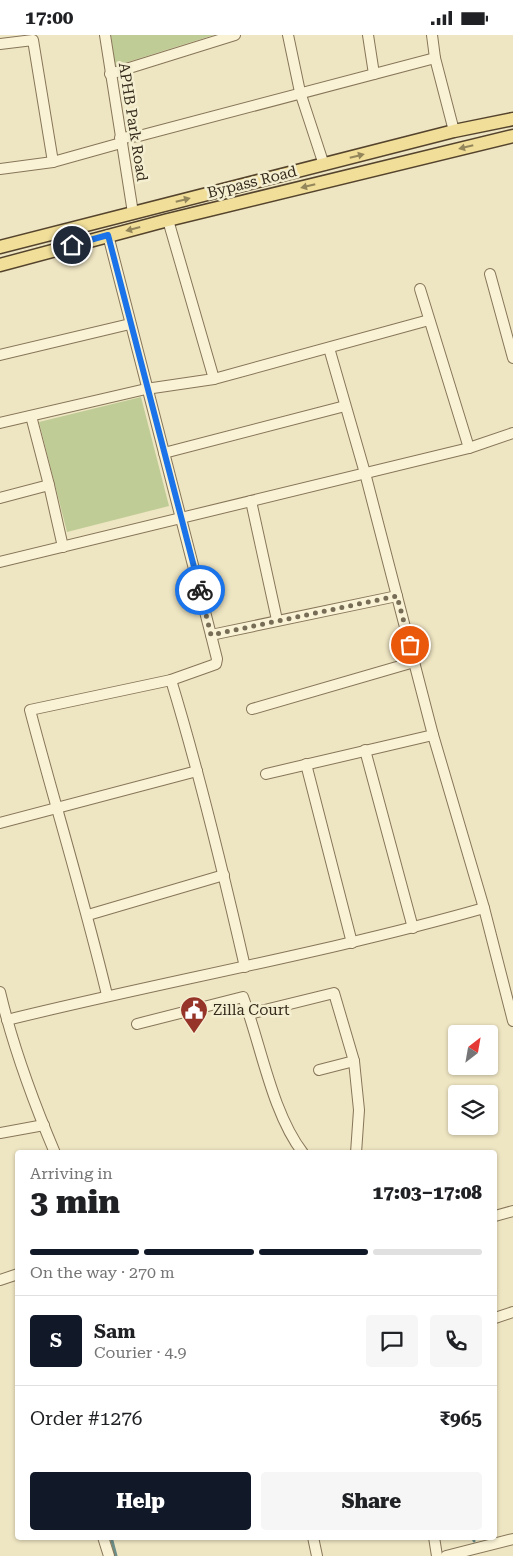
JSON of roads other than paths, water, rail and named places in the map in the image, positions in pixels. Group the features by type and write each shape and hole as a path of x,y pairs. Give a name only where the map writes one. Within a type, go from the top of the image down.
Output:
{"main road":[{"name":"Bypass Road","path":"0,247 454,131 513,119"},
{"name":"Bypass Road","path":"0,265 108,235 513,136"}],"street":[{"name":"APHB Park Road","path":"105,35 120,141 133,213"},
{"path":"110,74 235,35"},
{"path":"288,35 300,92 324,165"},
{"path":"368,35 374,74"},
{"path":"432,35 435,58 454,131"},
{"path":"0,44 32,37 53,162"},
{"path":"0,169 53,162 120,141 300,92 435,58"},
{"path":"168,220 214,379"},
{"path":"107,995 88,915 56,810 30,710 170,680 212,667 216,664 217,659 146,389 108,235"},
{"path":"490,274 513,358"},
{"path":"420,289 469,448"},
{"path":"0,423 146,389 214,379 429,320"},
{"path":"0,355 130,324"},
{"path":"329,347 344,406 365,473 433,735 484,908 513,1021"},
{"path":"164,453 344,406"},
{"path":"31,416 63,547"},
{"path":"0,562 469,448 513,433"},
{"path":"0,498 49,485"},
{"path":"251,501 277,620"},
{"path":"211,635 397,596"},
{"path":"252,709 414,662"},
{"path":"170,680 197,771 245,967"},
{"path":"266,774 433,735"},
{"path":"365,750 413,928"},
{"path":"306,764 352,943"},
{"path":"0,823 56,810 197,771"},
{"path":"88,915 224,875"},
{"path":"6,1020 107,995 352,943 484,908"},
{"path":"0,992 6,1020 54,1150"},
{"path":"249,1013 334,993 354,1061 360,1110 356,1150"},
{"path":"137,1024 243,997 272,1086 293,1140 301,1150"},
{"path":"319,1070 354,1061"},
{"path":"0,1133 44,1125"},
{"path":"497,1215 513,1211"},
{"path":"0,1280 15,1275"},
{"path":"497,1317 513,1312"},
{"path":"446,1556 513,1539"},
{"path":"104,1540 109,1556"},
{"path":"314,1540 317,1556"},
{"path":"434,1540 437,1556"}],"waterway":[{"path":"112,1540 116,1556"}],"place":[{"name":"Zilla Court","path":"194,1034"}]}
